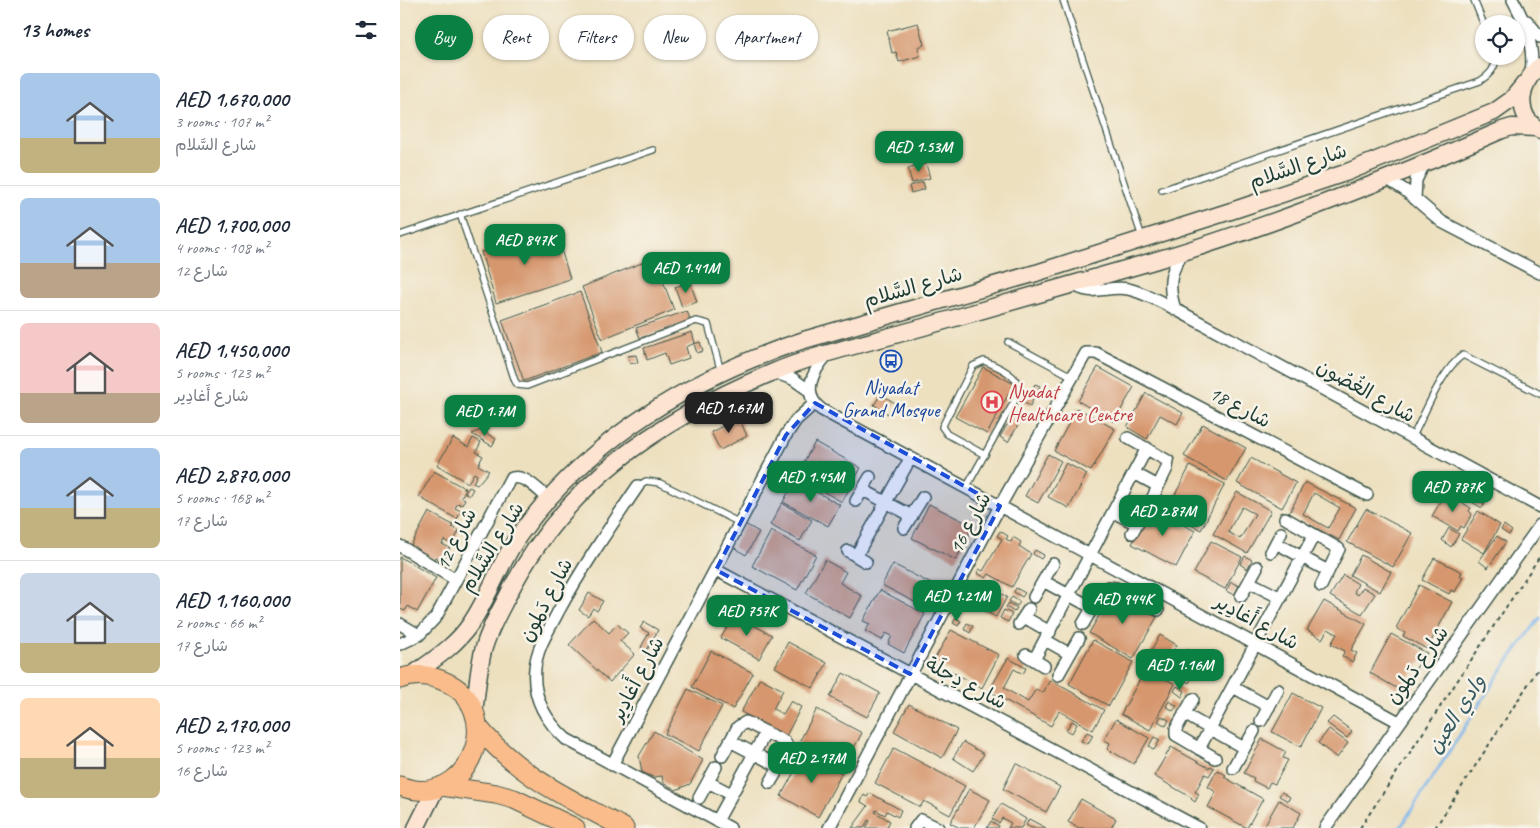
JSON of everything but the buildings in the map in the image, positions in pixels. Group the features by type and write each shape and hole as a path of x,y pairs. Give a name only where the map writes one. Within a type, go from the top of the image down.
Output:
{"main road":[{"path":"406,678 431,676 449,683 464,696 476,720 505,756 531,777 624,828"},
{"path":"439,787 458,776 470,762 476,746 476,720"},
{"path":"400,786 421,790 439,787 496,794 529,804 551,822 575,828"}],"street":[{"path":"1513,0 1522,15"},
{"path":"1525,19 1540,37"},
{"path":"1525,25 1531,44 1532,74 1522,93 1524,113 1538,129"},
{"name":"شارع السَّلام","path":"406,678 450,647 471,623 518,536 548,499 588,459 631,426 721,372 767,352 804,340 1036,273 1345,173 1494,112 1511,100 1532,74"},
{"name":"شارع السَّلام","path":"476,720 479,670 489,633 520,571 534,548 556,520 599,474 637,445 691,412 773,372 1178,252 1424,164 1502,130 1512,127 1538,129"},
{"path":"1415,199 1416,180 1424,164"},
{"path":"1386,178 1442,222 1540,273"},
{"path":"1111,272 1136,257 1140,252 1143,239 1156,251 1178,252 1171,278 1171,297 1175,309"},
{"name":"شارع الغُصُون","path":"1071,283 1084,291 1126,289 1144,294 1540,507"},
{"name":"شارع 16","path":"829,828 1000,506 1086,353 1096,353"},
{"name":"شارع 18","path":"1096,353 1367,495"},
{"path":"810,391 813,375 827,355"},
{"path":"773,372 793,379 810,391 815,403"},
{"name":"شارع أَغادِير","path":"612,765 791,427 815,403 828,413 910,459 1092,554 1399,722"},
{"path":"1128,438 1168,461 1167,468 1153,497"},
{"path":"1035,660 1147,448"},
{"path":"856,556 910,459"},
{"path":"1134,473 1158,486"},
{"name":"شارع 12","path":"400,644 419,635 436,617 510,479 518,477 526,480 548,499"},
{"path":"856,501 870,477"},
{"name":"شارع دَلمون","path":"638,486 578,576 541,644 535,669 535,683 539,702 556,730 566,739 730,828"},
{"path":"863,490 912,516"},
{"path":"904,528 923,497"},
{"path":"1113,512 1135,529 1146,509"},
{"path":"1285,518 1338,549 1321,586"},
{"name":"شارع دَلمون","path":"1325,828 1540,526"},
{"path":"1199,749 1314,535"},
{"path":"1276,543 1328,572"},
{"path":"400,546 456,580"},
{"path":"1034,597 1053,564"},
{"path":"1241,596 1257,567"},
{"name":"شارع دِجلَة","path":"716,570 1199,828"},
{"path":"1044,581 1092,608"},
{"path":"1249,582 1281,598"},
{"path":"1083,624 1104,589 1112,587 1158,610"},
{"path":"1024,617 1070,654"},
{"path":"400,624 419,635"},
{"path":"1058,675 1079,638"},
{"path":"1233,687 1269,707"},
{"path":"1261,721 1278,690"},
{"path":"1193,699 1176,729 1176,735 1215,758"},
{"path":"1184,714 1244,748"},
{"path":"722,756 743,722 749,723 784,742 788,747 780,767 770,783"},
{"path":"1233,768 1254,731"},
{"path":"717,821 766,732"},
{"path":"730,741 780,767"},
{"path":"698,798 716,767"},
{"path":"708,782 731,794"},
{"path":"416,828 439,787"},
{"path":"915,828 921,820 938,828"}],"lane":[{"path":"1063,0 1143,239"},
{"path":"1474,0 1480,15"},
{"path":"1162,190 1480,81 1489,74 1494,65"},
{"path":"400,235 652,150"},
{"path":"460,214 515,381 518,385 527,386 696,322 708,324 721,372"},
{"path":"1008,342 1073,377"},
{"path":"1412,438 1444,378 1463,355 1540,394"},
{"path":"966,488 985,455 1020,390 1014,378 984,361 973,366 942,427 947,434 985,455"},
{"name":"شارع دَلمون","path":"638,486 646,481 660,483 740,524"}],"path":[{"path":"1360,828 1540,556"},
{"path":"1435,828 1540,666"}],"highlighted area":[{"path":"815,403 1000,506 910,674 716,570 786,435"}],"waterway":[{"name":"وادي العين","path":"1400,828 1501,671 1540,618"}],"place":[{"name":"Niyadat Grand Mosque","path":"891,361"},
{"name":"Nyadat Healthcare Centre","path":"992,402"}]}
